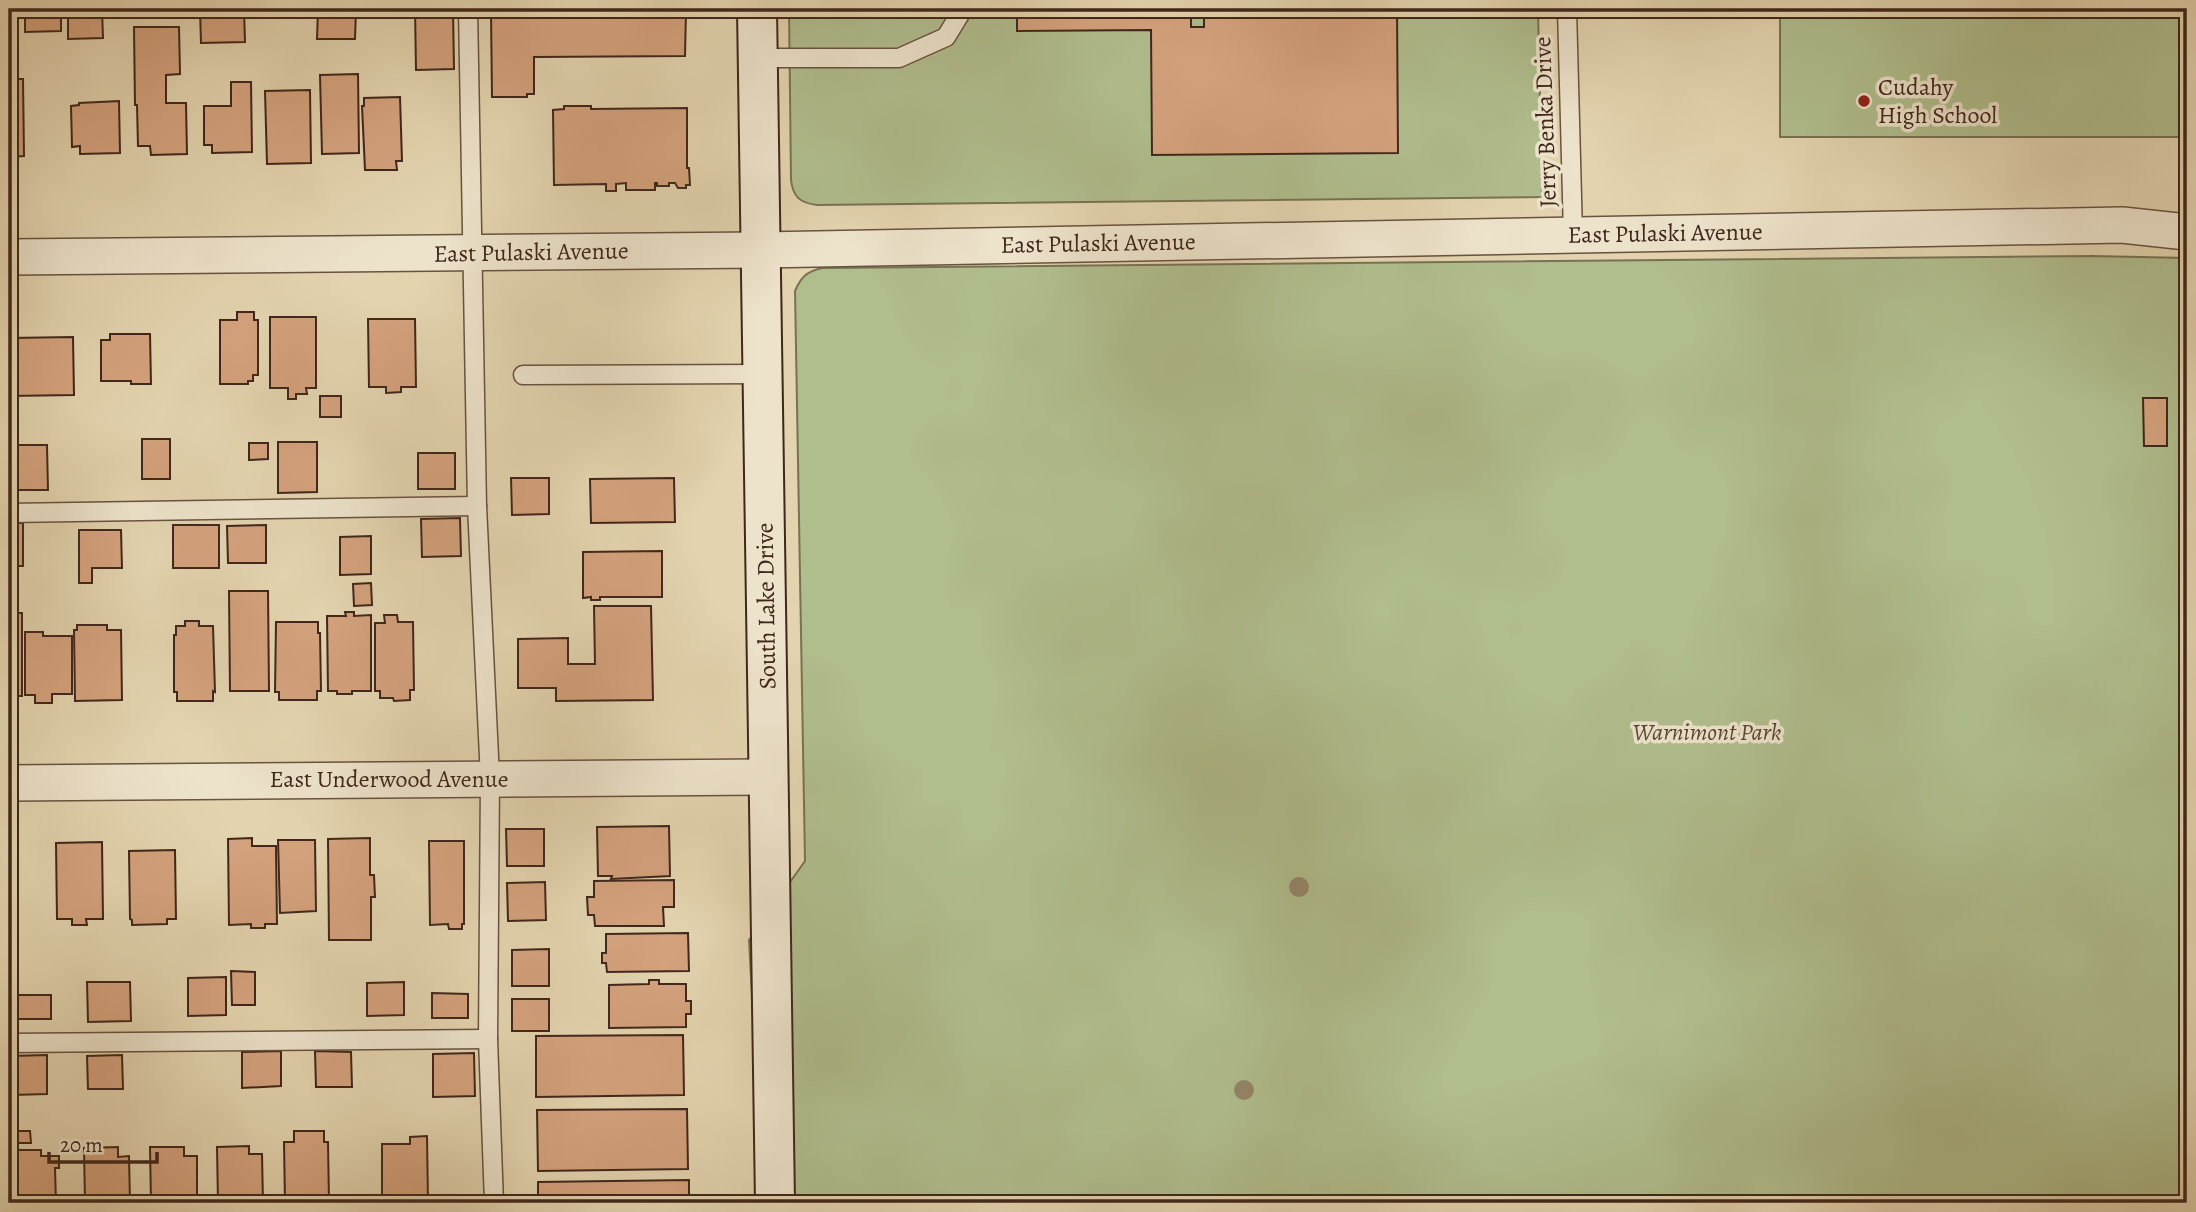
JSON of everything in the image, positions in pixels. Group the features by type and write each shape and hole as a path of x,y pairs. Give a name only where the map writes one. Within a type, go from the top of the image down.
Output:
{"main road":[{"name":"South Lake Drive","path":"757,9 775,1203"}],"street":[{"name":"East Pulaski Avenue","path":"9,257 760,250 2122,225 2187,232"},
{"name":"East Underwood Avenue","path":"9,783 769,777"}],"lane":[{"path":"468,9 477,506 490,778 488,1039 494,1203"},
{"path":"757,58 899,58 946,37 963,9"},
{"name":"Jerry Benka Drive","path":"1567,9 1573,235"},
{"path":"523,375 761,374"},
{"path":"9,513 477,506"},
{"path":"9,1043 488,1039"}],"green space":[{"path":"789,9 1538,9 1542,197 811,204 796,195 791,180"},
{"path":"1780,9 2187,9 2187,137 1780,137"},
{"name":"Warnimont Park","path":"2092,256 2187,258 2187,1203 763,1203 749,940 805,861 795,291 808,273 822,268"}],"building":[{"path":"25,9 61,9 61,31 25,32"},
{"path":"68,9 102,9 103,38 68,39"},
{"path":"200,9 244,9 245,42 201,43"},
{"path":"318,9 356,9 355,39 317,39"},
{"path":"415,9 453,9 454,69 416,70"},
{"path":"1017,9 1191,9 1191,27 1204,27 1204,9 1397,9 1398,153 1152,155 1151,30 1017,31"},
{"path":"686,11 685,56 534,57 534,94 527,94 527,97 492,97 491,13"},
{"path":"134,27 179,27 180,74 166,75 166,103 186,103 187,154 151,155 150,146 138,146"},
{"path":"358,74 359,153 322,154 320,75"},
{"path":"9,79 23,79 24,156 9,157"},
{"path":"231,82 251,82 252,152 212,153 212,145 204,145 204,106 231,106"},
{"path":"310,90 311,163 267,164 265,91"},
{"path":"400,97 402,161 396,161 397,170 365,170 362,106 364,98"},
{"path":"119,101 120,153 80,154 80,146 72,147 71,106 79,103"},
{"path":"564,106 591,106 591,109 687,108 687,168 690,185 678,188 675,183 657,186 655,183 655,190 626,190 626,183 616,184 616,191 606,191 606,184 554,185 553,110 564,109"},
{"path":"237,312 254,312 254,320 258,320 258,375 253,375 253,381 248,381 248,384 220,384 220,320 237,320"},
{"path":"270,317 316,317 316,388 306,388 307,394 296,394 296,399 288,399 288,388 270,388"},
{"path":"368,319 415,319 416,387 401,387 401,392 386,393 386,387 369,387"},
{"path":"110,334 150,334 151,384 101,381 101,340 110,340"},
{"path":"73,337 74,395 9,396 9,338"},
{"path":"320,396 341,396 341,417 320,417"},
{"path":"2143,398 2167,398 2167,446 2144,446"},
{"path":"142,439 170,439 170,479 142,479"},
{"path":"278,442 317,442 317,492 278,493"},
{"path":"249,443 268,443 268,459 249,460"},
{"path":"9,445 47,445 48,490 9,490"},
{"path":"418,453 455,453 455,489 418,489"},
{"path":"511,478 549,478 549,514 512,515"},
{"path":"674,478 675,522 591,523 590,479"},
{"path":"460,518 461,556 422,557 421,519"},
{"path":"9,523 23,523 23,566 9,566"},
{"path":"173,525 219,525 219,568 173,568"},
{"path":"266,525 266,563 228,563 227,526"},
{"path":"79,530 121,530 122,568 92,568 92,583 79,583"},
{"path":"371,536 371,574 340,575 340,537"},
{"path":"662,551 662,597 600,597 600,600 583,598 583,552"},
{"path":"371,583 372,605 354,606 353,584"},
{"path":"229,591 268,591 269,691 230,691"},
{"path":"594,606 651,606 653,700 556,701 556,688 518,688 518,639 568,638 568,664 595,664"},
{"path":"345,612 354,612 354,616 371,615 371,691 337,694 337,691 328,691 327,616 346,616"},
{"path":"9,613 22,613 22,696 9,696"},
{"path":"384,615 397,615 398,622 413,622 414,690 410,690 410,700 380,698 380,691 375,691 375,623 385,623"},
{"path":"185,621 199,621 199,626 213,626 213,701 177,701 177,692 174,692 174,635 176,626 185,626"},
{"path":"276,622 318,622 321,691 317,691 317,700 279,700 279,692 275,692"},
{"path":"77,625 107,625 107,630 121,630 122,700 75,701 74,630 77,630"},
{"path":"25,632 43,632 43,636 72,636 72,694 52,694 52,703 35,703 35,695 25,695"},
{"path":"669,826 670,876 611,879 612,876 598,876 597,827"},
{"path":"506,829 544,829 544,866 507,866"},
{"path":"252,838 252,846 276,846 277,924 265,924 265,928 251,928 251,924 229,925 228,839"},
{"path":"370,838 370,875 374,875 375,897 371,897 371,940 329,940 328,839"},
{"path":"278,840 315,840 316,911 280,913"},
{"path":"17,841 18,910 16,917 9,918 9,842"},
{"path":"429,841 464,841 462,929 449,929 448,924 430,925"},
{"path":"102,842 103,919 86,919 87,925 72,925 72,919 57,919 56,843"},
{"path":"175,850 176,919 167,919 167,924 132,925 129,851"},
{"path":"674,880 674,907 663,907 664,926 595,926 594,915 588,915 587,897 594,897 594,881"},
{"path":"545,882 546,920 508,921 507,883"},
{"path":"688,933 689,971 607,972 606,963 602,963 602,953 606,953 606,934"},
{"path":"549,949 549,986 512,986 512,950"},
{"path":"231,971 255,972 255,1005 232,1005"},
{"path":"226,977 226,1015 188,1016 188,978"},
{"path":"649,980 659,980 659,984 686,984 686,1001 691,1001 691,1014 686,1014 686,1027 609,1028 609,985 649,984"},
{"path":"87,982 130,982 131,1021 88,1022"},
{"path":"404,982 404,1015 367,1016 367,983"},
{"path":"432,993 468,994 468,1018 432,1018"},
{"path":"13,995 51,995 51,1019 13,1019"},
{"path":"512,999 549,999 549,1031 512,1031"},
{"path":"683,1035 684,1095 536,1097 536,1036"},
{"path":"281,1051 281,1086 242,1088 242,1052"},
{"path":"315,1051 351,1052 352,1087 316,1087"},
{"path":"474,1053 475,1096 433,1097 433,1054"},
{"path":"47,1055 47,1094 12,1095 11,1056"},
{"path":"122,1055 123,1089 88,1089 87,1056"},
{"path":"687,1109 688,1169 538,1171 537,1110"},
{"path":"15,1131 30,1131 31,1143 15,1143"},
{"path":"294,1131 324,1131 324,1142 328,1142 329,1203 285,1203 284,1142 294,1142"},
{"path":"427,1136 428,1203 382,1203 382,1144 410,1144 410,1137"},
{"path":"249,1146 249,1154 262,1154 263,1203 218,1203 217,1147"},
{"path":"118,1147 118,1157 129,1156 130,1203 85,1203 84,1148"},
{"path":"150,1147 184,1147 184,1156 197,1156 197,1203 151,1203"},
{"path":"10,1150 41,1150 41,1156 59,1156 59,1168 55,1168 56,1203 10,1203"},
{"path":"689,1180 689,1203 538,1203 538,1182"}],"place":[{"name":"Cudahy High School","path":"1864,101"}]}
